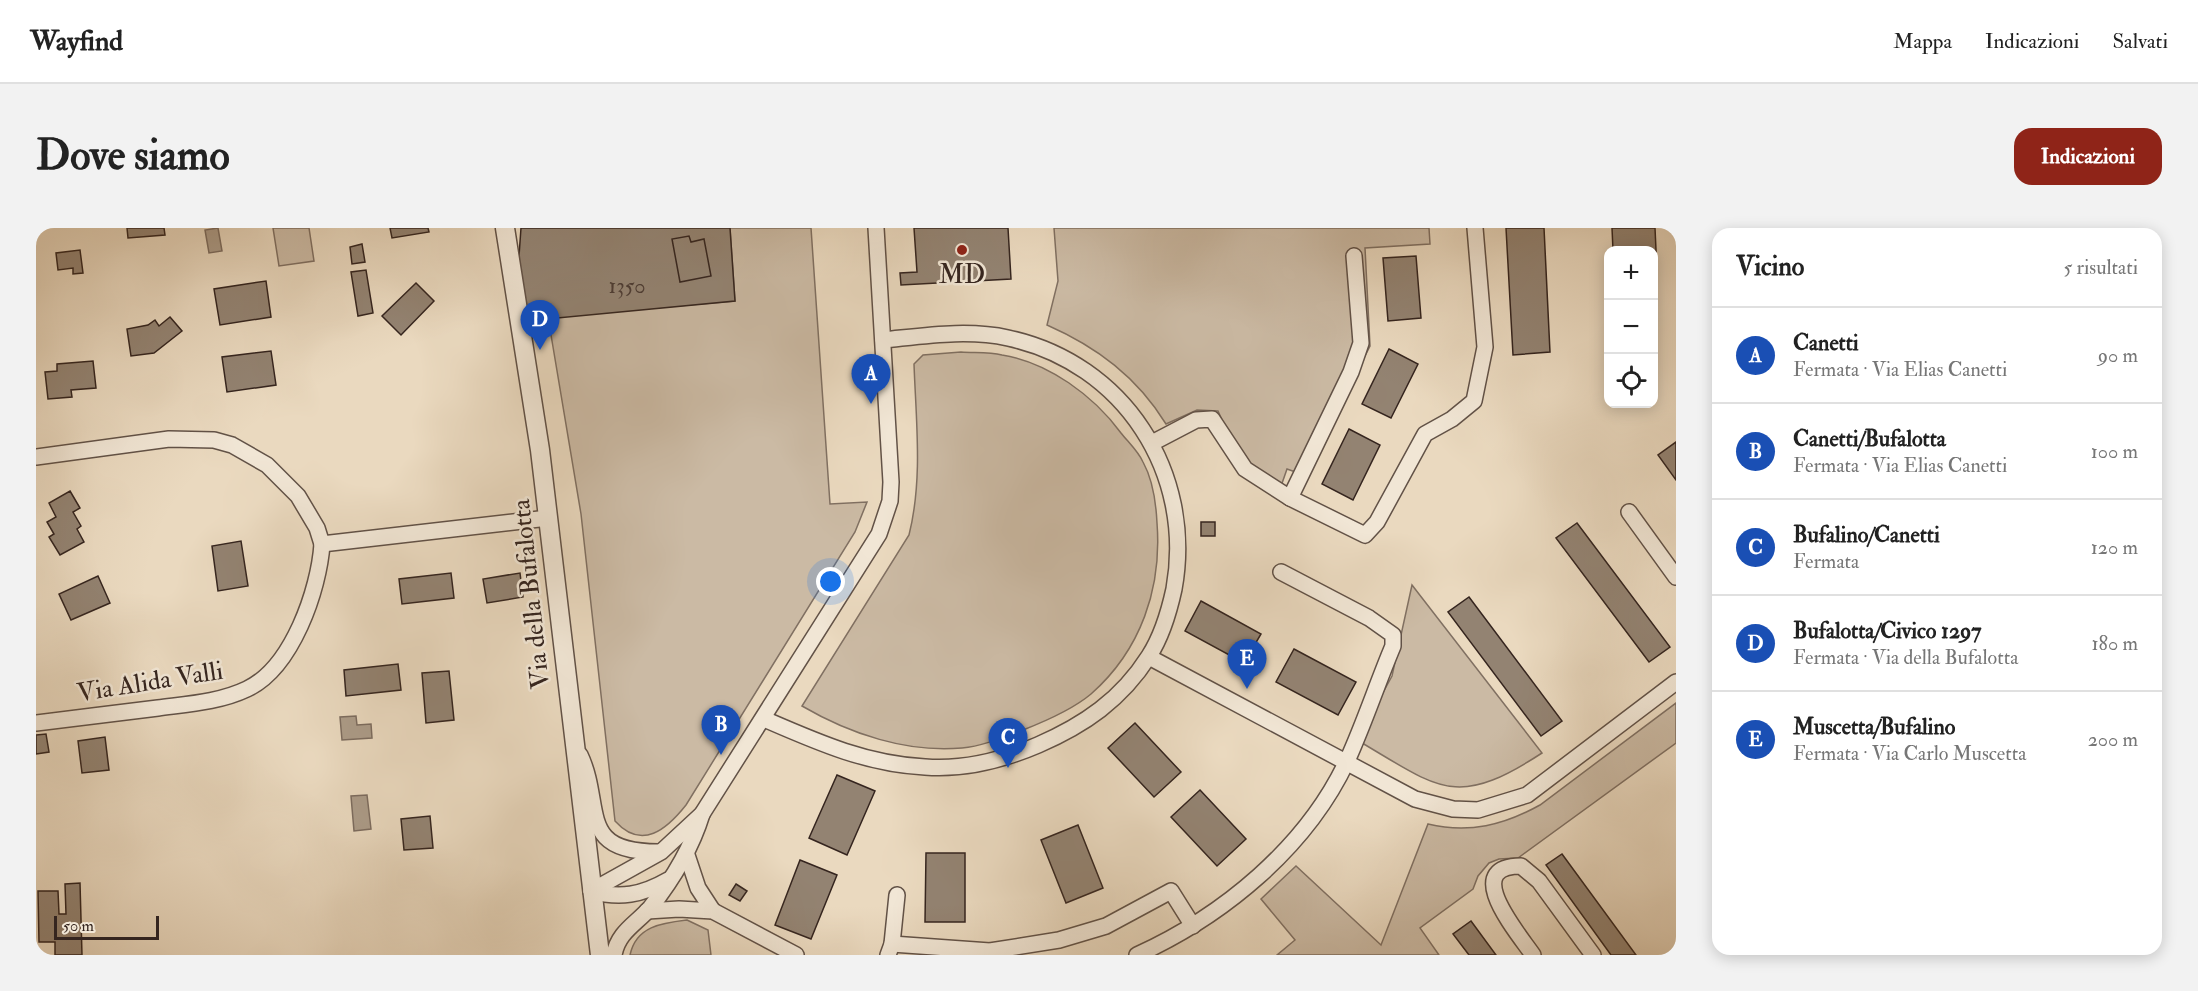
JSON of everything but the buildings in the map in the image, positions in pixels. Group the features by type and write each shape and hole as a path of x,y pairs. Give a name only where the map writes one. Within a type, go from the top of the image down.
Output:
{"street":[{"name":"Via della Bufalotta","path":"505,228 540,450 600,955"},
{"path":"614,955 625,931 647,911 674,876 687,855 702,814 872,547 884,522 891,482 876,228"},
{"path":"1152,443 1196,420 1212,419 1245,469 1290,498 1365,535 1377,522 1425,434 1452,419 1474,401 1485,346 1475,228"},
{"path":"1290,498 1352,372 1361,343 1354,256"},
{"path":"764,719 824,745 870,760 927,768 969,765 1023,751 1082,725 1101,711 1125,687 1149,657 1171,603 1178,542 1173,498 1166,475 1152,443 1136,418 1105,387 1075,366 1040,348 1007,338 978,334 883,340"},
{"path":"36,457 169,439 214,440 232,445 267,465 298,496 313,520 322,544 548,518"},
{"path":"1629,512 1676,577"},
{"name":"Via Alida Valli","path":"36,723 222,699 257,683 275,666 296,632 316,586 322,544"},
{"path":"1137,955 1172,939 1240,891 1296,839 1346,762 1393,646 1393,635 1369,618 1281,572"},
{"path":"1149,657 1415,799 1453,809 1478,810 1527,795 1676,682"},
{"path":"573,743 587,769 593,814 601,832 625,849 661,852"},
{"path":"591,891 661,852 702,814"},
{"path":"687,855 698,888 713,911"},
{"path":"1533,955 1511,924 1492,888 1494,878 1504,868 1521,866 1539,881 1593,955"},
{"path":"591,891 625,896 647,891 674,876"},
{"path":"897,895 890,950 990,951 1059,940 1106,926 1172,891 1192,926"},
{"path":"647,911 679,909 713,911 796,955"}],"shaded area":[{"path":"218,228 222,251 209,253 205,230"},
{"path":"273,228 309,228 314,261 279,266"},
{"path":"730,228 811,228 830,504 867,502 855,532 686,805 662,829 654,833 635,835 615,821 581,514 548,317 735,301"},
{"path":"1054,228 1429,228 1430,244 1365,248 1370,346 1304,475 1287,469 1280,489 1242,465 1218,411 1197,410 1166,424 1142,392 1114,365 1083,343 1047,325 1058,281"},
{"path":"961,352 997,354 1036,365 1069,383 1097,406 1138,454 1146,469 1155,499 1158,547 1151,594 1145,616 1135,638 1123,658 1091,694 1050,719 1023,730 970,747 941,749 900,744 859,733 802,706 909,535 917,471 914,364 923,355"},
{"path":"1412,585 1542,753 1488,782 1467,787 1448,786 1408,770 1357,740 1392,676"},
{"path":"1676,703 1676,743 1518,858 1499,859 1489,863 1478,876 1473,889 1420,928 1439,955 1277,955 1295,940 1261,899 1296,866 1381,945 1428,824 1472,828 1500,822 1527,812 1540,805"},
{"path":"356,716 357,725 371,724 372,738 342,740 340,717"},
{"path":"367,795 371,829 354,831 351,796"},
{"path":"687,920 708,930 711,955 630,955 633,945 644,932 660,925"}],"place":[{"name":"MD","path":"962,250"},
{"name":"Bufalotta/Civico 1297","path":"540,350"},
{"name":"Canetti","path":"871,404"},
{"name":"Muscetta/Bufalino","path":"1247,689"},
{"name":"Canetti/Bufalotta","path":"721,755"},
{"name":"Bufalino/Canetti","path":"1008,768"}]}
